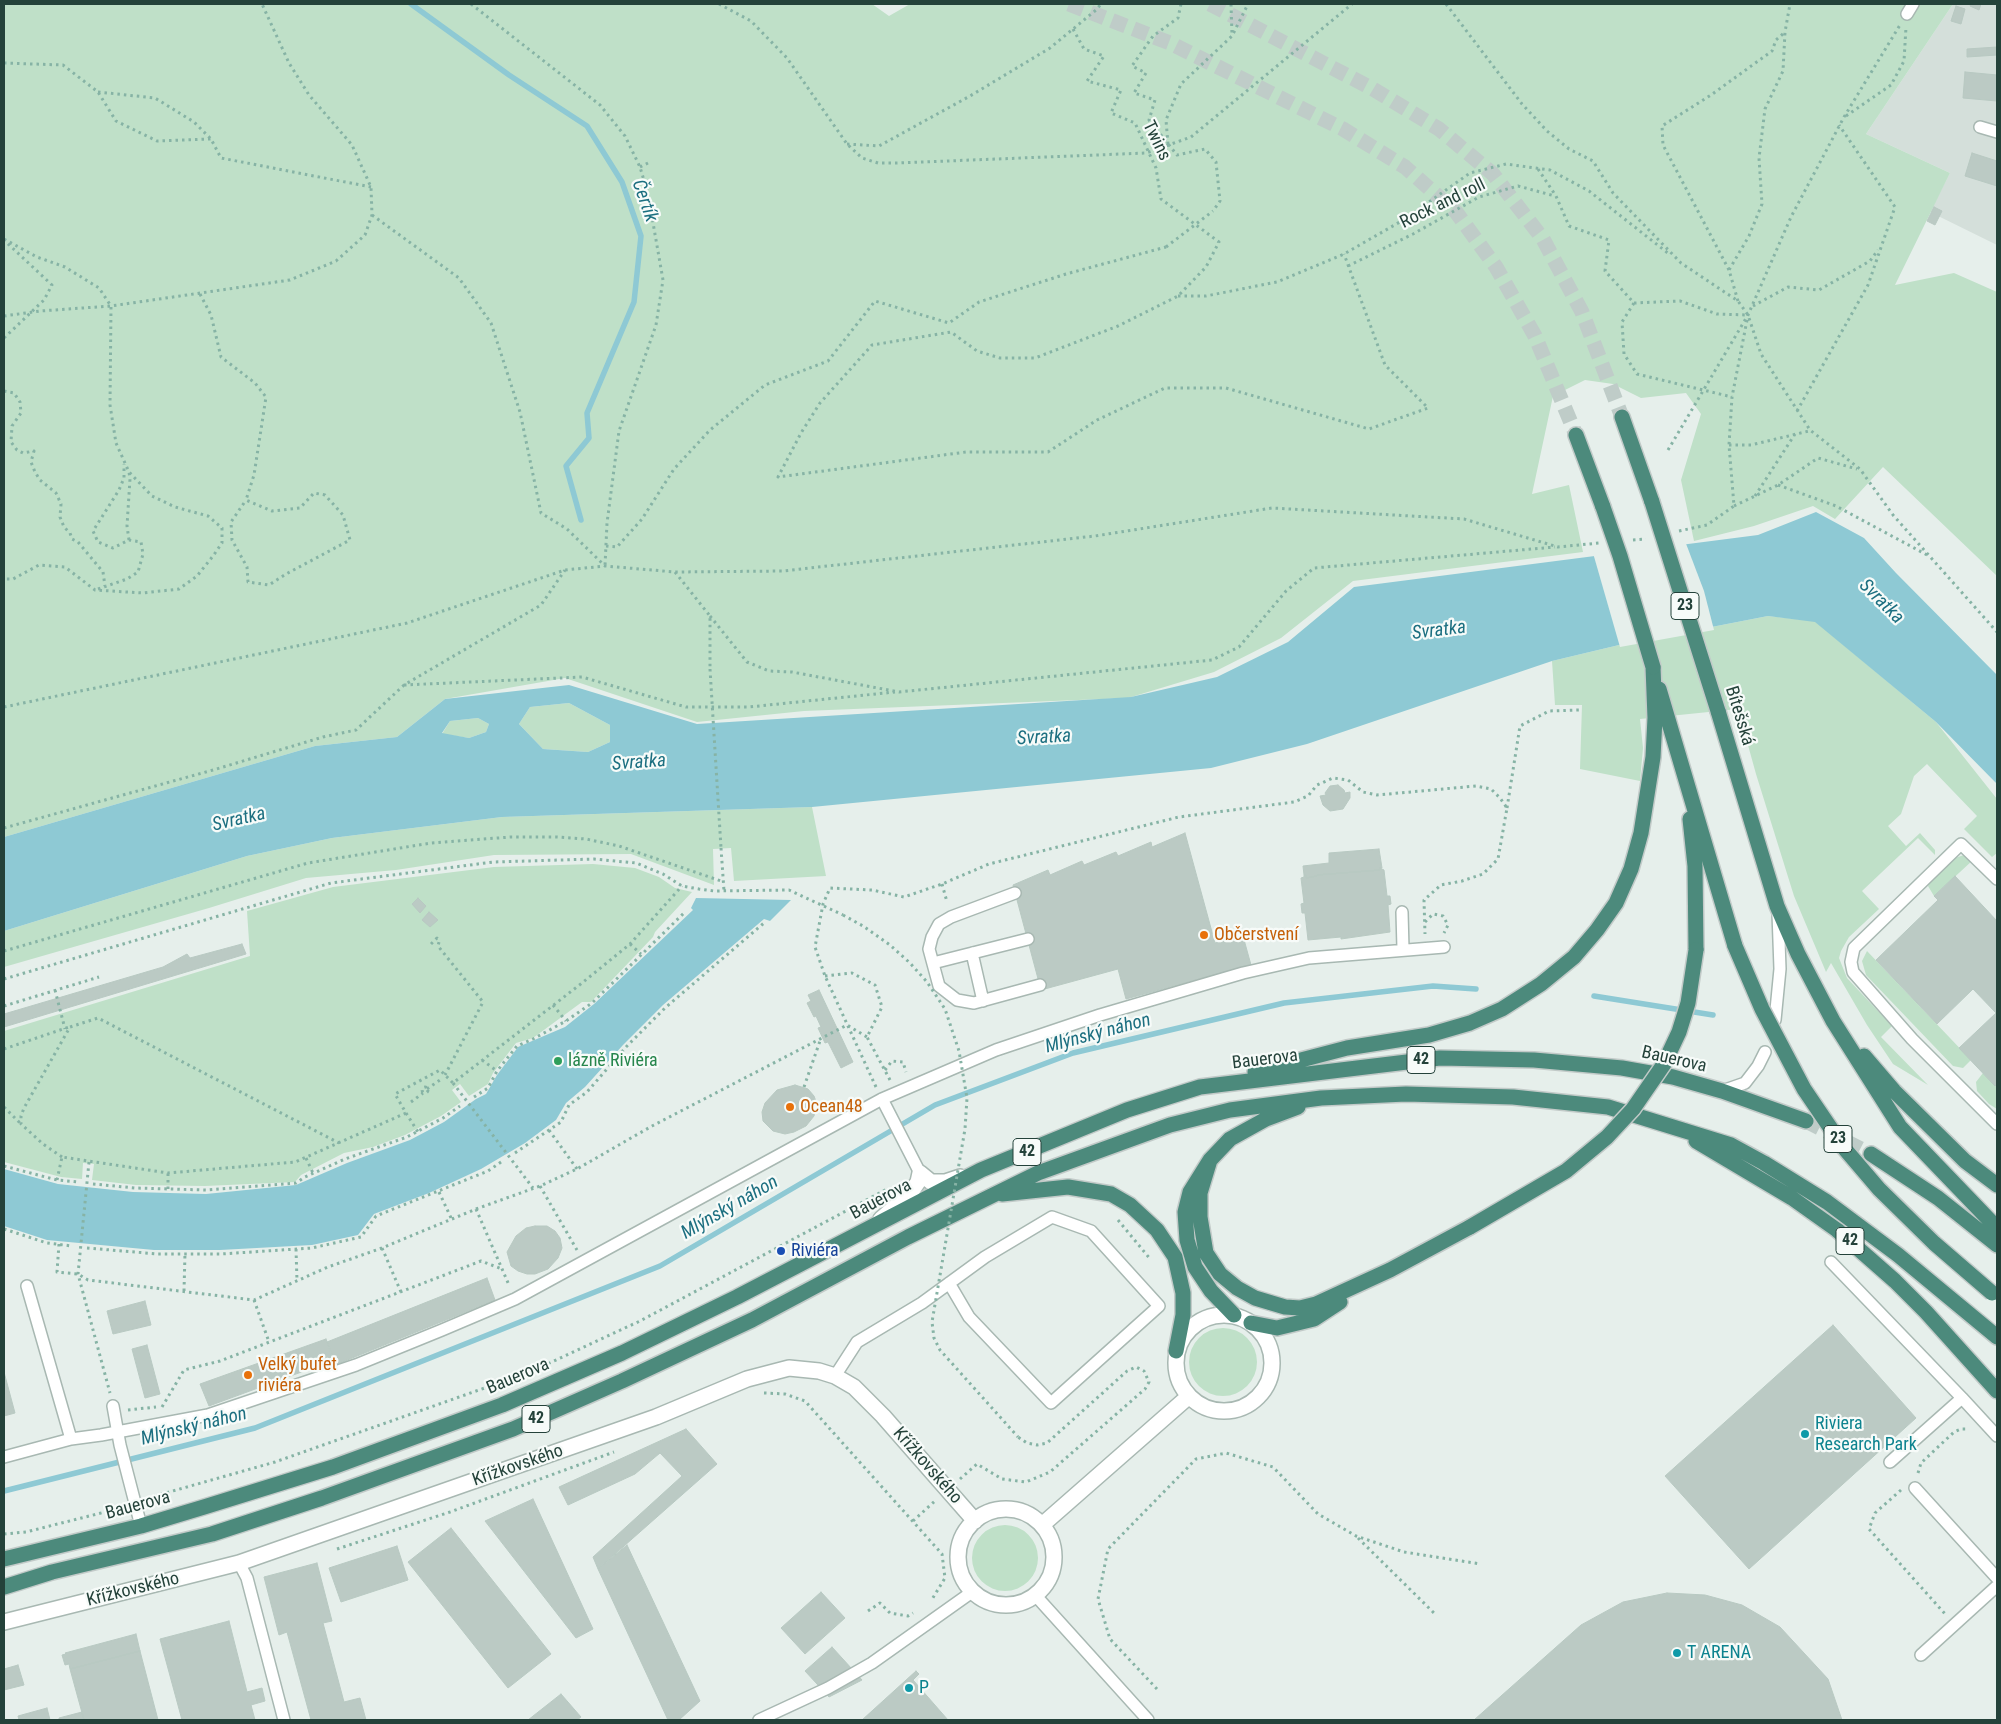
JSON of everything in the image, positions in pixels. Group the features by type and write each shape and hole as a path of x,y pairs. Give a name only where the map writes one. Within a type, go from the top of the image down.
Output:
{"highway":[{"name":"Bítešská","path":"1622,417 1652,502 1777,906 1798,954 1833,1021"},
{"path":"1200,1087 1347,1048 1429,1035 1462,1025 1502,1009 1541,984 1574,957 1597,930 1616,903 1632,868 1641,833 1661,717 1653,667 1620,556 1576,435"},
{"name":"23","path":"1661,717 1685,775 1736,946 1762,1009 1804,1089 1844,1148 1879,1190 1934,1243 1994,1295"},
{"path":"1210,1160 1200,1193 1200,1217 1206,1253 1220,1274 1237,1288 1254,1298 1285,1307 1300,1308 1316,1304 1390,1270 1544,1185 1580,1161 1620,1125 1660,1071 1679,1032 1688,1003 1696,950 1695,866 1685,775"},
{"path":"1833,1021 1894,1091 1965,1161 1997,1185"},
{"name":"23","path":"1833,1021 1900,1127 1997,1228"},
{"name":"Bauerova","path":"4,1559 141,1526 333,1467 502,1405 622,1353 737,1297 981,1170 1127,1110 1200,1087 1440,1058 1534,1060 1622,1068 1673,1077 1722,1091 1806,1122"},
{"name":"42","path":"4,1586 52,1572 212,1534 322,1498 513,1429 622,1381 752,1320 991,1195 1038,1173 1170,1125 1230,1110 1321,1098 1406,1094 1512,1097 1608,1107 1730,1145 1796,1181 1834,1207 1898,1255 1997,1338"},
{"path":"1234,1315 1210,1291 1194,1267 1187,1240 1186,1212 1190,1192 1210,1160 1230,1139 1266,1119 1321,1098"},
{"name":"42","path":"1674,1127 1792,1198 1837,1230 1907,1294 1997,1391"},
{"path":"1871,1154 1938,1198 1997,1245"},
{"path":"991,1195 1068,1187 1111,1194 1130,1205 1157,1230 1175,1257 1183,1293 1183,1315 1176,1350"},
{"path":"1251,1323 1277,1328 1314,1319 1390,1270"}],"street":[{"path":"872,1226 909,1195 918,1182 920,1173 931,1182 945,1182 981,1170"},
{"path":"1219,1314 1234,1315 1251,1323 1264,1334 1271,1350 1272,1367 1268,1384 1258,1398 1245,1407 1230,1411 1215,1411 1200,1406 1188,1397 1179,1383 1175,1367 1176,1350 1182,1337 1198,1322 1219,1314"},
{"name":"Křížkovského","path":"4,1622 239,1563 656,1417 747,1379 789,1368 819,1371 834,1376 854,1387 866,1398 975,1521"},
{"path":"1042,1525 1188,1397"},
{"path":"1000,1509 1015,1510 1030,1515 1042,1525 1051,1539 1054,1554 1053,1570 1046,1584 1036,1596 1022,1603 1006,1606 990,1603 972,1592 965,1583 959,1568 958,1552 962,1537 975,1521 984,1514 1000,1509"}],"lane":[{"path":"1980,127 1997,132"},
{"path":"1997,879 1961,844 1854,948 1851,962 1853,972 1912,1038 1997,1124"},
{"path":"1015,893 951,917 939,924 932,937 929,949 939,986 957,1000 974,1003 1040,985"},
{"path":"1775,1020 1780,970 1777,906"},
{"path":"1402,912 1403,949"},
{"path":"933,963 1028,939"},
{"path":"4,1457 71,1439 208,1415 356,1365 516,1299 895,1092 996,1050 1100,1015 1243,973 1310,958 1425,947 1444,947"},
{"path":"972,953 983,1000"},
{"path":"1722,1091 1745,1083 1758,1066 1765,1052"},
{"path":"882,1099 920,1173"},
{"path":"834,1376 857,1342 922,1303 949,1283 985,1257 1052,1217 1090,1231 1159,1306 1051,1403 969,1318 949,1283"},
{"path":"1830,1262 1997,1436"},
{"path":"27,1286 71,1439"},
{"path":"1890,1462 1962,1398"},
{"path":"114,1409 120,1445 141,1526"},
{"path":"1909,1488 1997,1578"},
{"path":"239,1563 247,1578 284,1720"},
{"path":"1921,1655 1997,1586"},
{"path":"759,1720 828,1688 872,1663 972,1592"},
{"path":"1036,1596 1148,1720"}],"path":[{"path":"4,316 111,306 290,280 336,261 366,235 372,216 371,188 352,145 309,95 289,63 262,4"},
{"path":"471,4 600,105 625,136 640,167 648,194 663,280 656,325 619,431 612,475 605,566"},
{"path":"719,4 751,20 787,58 846,144 862,158 878,163 1146,153 1191,137 1352,4"},
{"path":"846,144 879,146 970,96 1050,48 1096,10 1100,4"},
{"name":"Twins","path":"606,546 617,547 642,518 674,469 710,430 765,385 828,361 875,301 949,323 979,302 1066,274 1166,247 1213,211 1220,201 1216,162 1205,149 1177,155 1149,120 1156,100 1134,93 1146,73 1132,66 1153,36 1178,18 1181,4"},
{"path":"1231,4 1232,36"},
{"path":"1168,145 1166,120 1181,84 1232,36 1248,4"},
{"path":"1446,4 1522,104 1547,131 1569,149 1592,161 1613,193 1681,263"},
{"path":"1729,270 1750,236 1762,204 1759,158 1762,128 1765,108 1783,71 1785,32 1790,4"},
{"path":"1844,117 1891,85 1904,61 1910,9"},
{"path":"1668,450 1748,315 1791,218 1839,125 1910,9"},
{"name":"Twins","path":"1073,29 1084,50 1104,56 1087,81 1121,90 1111,113 1135,122 1156,168 1161,199 1219,242 1206,267 1178,296"},
{"path":"1738,302 1729,270 1662,145 1662,126 1711,95 1772,51 1776,40 1785,32"},
{"path":"4,63 63,65 98,92 116,121 157,141 211,139"},
{"path":"98,92 155,98 194,122 211,139 221,158 371,188"},
{"path":"1797,411 1868,284 1895,206 1839,125"},
{"path":"640,167 648,163"},
{"path":"1344,254 1385,365 1428,408 1369,429 1226,388 1165,388 1097,420 1048,452 966,452 778,477 801,433 820,403 872,346 951,332 977,351 1000,358 1035,358 1118,326 1178,296 1206,296 1277,282 1344,254 1405,219 1470,173 1506,164 1538,168 1550,170 1589,191 1681,263 1738,302 1748,315 1761,354 1810,430 1860,469 1893,514 1997,632"},
{"path":"1538,168 1556,196 1569,226 1609,240 1605,270 1634,303"},
{"name":"Rock and roll","path":"1348,266 1413,234 1479,197 1518,186 1556,196"},
{"path":"372,216 459,278 491,323 520,412 541,513 567,529 605,566"},
{"path":"4,240 36,257 65,267 100,288 111,306 110,405 116,443 129,472 130,479 128,540"},
{"path":"4,240 52,285 44,300 4,338"},
{"path":"1752,306 1788,287 1819,290 1870,261 1881,246"},
{"path":"200,294 211,315 221,357 255,383 266,398 254,475 246,500 231,522 232,540 247,567 248,582 270,586 286,574 350,540 343,515 325,495 314,492 300,508 272,512 246,500"},
{"path":"1634,303 1680,301 1717,314 1748,315"},
{"path":"1634,303 1622,322 1624,354 1637,374 1732,397"},
{"path":"1734,506 1729,446 1732,397 1748,315"},
{"path":"4,391 14,392 20,402 21,413 12,426 11,442 17,450 23,453 34,451 31,462 35,472 40,480 56,492 61,504 60,517 64,527 70,533 72,539 78,542 103,572 105,586"},
{"path":"1729,446 1751,445 1810,430"},
{"path":"1754,496 1795,434"},
{"path":"1672,533 1707,525 1734,506 1778,485 1818,458 1860,469"},
{"path":"95,590 127,579 138,572 143,554 141,542 128,540 113,548 98,542 93,531 124,478 124,460"},
{"path":"4,579 13,579 39,565 65,567 95,590 143,593 179,588 197,576 222,542 222,528 208,516 175,507 152,496 129,472"},
{"path":"1778,485 1836,506 1932,557"},
{"path":"4,707 407,624 565,570 605,566 675,572 783,571 1095,536 1272,508 1464,519 1558,546"},
{"path":"1626,541 1654,537"},
{"path":"404,685 582,677 686,707 749,707 1212,660 1239,647 1286,591 1314,568 1607,542"},
{"path":"4,828 213,770 323,737 356,730 404,685 541,604 565,570"},
{"path":"675,572 748,662 769,671 792,672 899,692"},
{"path":"710,616 710,669 724,891"},
{"path":"1425,947 1424,900 1441,885 1483,874 1498,859 1520,726 1549,711 1579,710"},
{"path":"882,1099 825,976 816,947 823,904 830,888 872,890 904,897 942,884 989,864 1179,817 1294,802 1308,796 1317,785 1332,778 1348,780 1363,792 1377,796 1476,786 1490,789 1507,808"},
{"path":"4,951 308,862 431,843 511,837 586,839 619,846 724,882"},
{"path":"4,979 331,884 493,862 594,859 636,863 663,874 682,886 698,889 724,891 789,890 823,904 863,926 890,945 927,982 945,1010 959,1051 967,1098 965,1129 932,1322 934,1338 940,1350 1018,1437 1027,1443 1037,1446 1047,1443 1126,1371 1136,1367 1144,1372 1148,1382 1145,1389 1050,1472 1026,1482 1002,1479 977,1464 913,1521"},
{"path":"942,884 951,917"},
{"path":"453,1083 630,944 682,886"},
{"path":"474,1097 488,1088 496,1071 517,1046 533,1040 592,1003 685,912"},
{"path":"1425,922 1433,914 1443,916 1448,925 1444,935 1438,936"},
{"path":"515,1153 561,1122 569,1105 587,1092 626,1047 665,1008 764,923"},
{"path":"1426,929 1429,933"},
{"path":"431,944 436,938 439,942 438,946 483,1002 445,1075"},
{"path":"630,944 641,954"},
{"path":"825,976 852,973 875,985 882,1008 867,1037"},
{"path":"4,1006 99,977"},
{"path":"55,990 65,1029"},
{"path":"553,1005 566,1021"},
{"path":"4,1049 98,1018 340,1143"},
{"path":"847,1025 867,1037 886,1070 895,1092"},
{"path":"59,1244 57,1272 78,1274 88,1280 254,1300 328,1268 476,1209 540,1186 577,1169 652,1126 847,1025"},
{"path":"21,1124 24,1108 70,1027"},
{"path":"804,1087 821,1038"},
{"path":"482,1060 496,1071"},
{"path":"886,1070 892,1061 902,1062 907,1072 904,1076"},
{"path":"418,1132 395,1094 440,1070 453,1083 533,1188"},
{"path":"411,1102 423,1090 440,1080"},
{"path":"890,1080 895,1080"},
{"path":"417,1081 423,1090"},
{"path":"4,1106 43,1144 62,1157 168,1173 295,1162 406,1113"},
{"path":"94,1184 206,1190 296,1184 345,1159 418,1132 460,1106"},
{"path":"549,1130 577,1169"},
{"path":"57,1180 62,1157"},
{"path":"306,1158 313,1174"},
{"path":"87,1248 158,1254 221,1254 312,1248 361,1237 376,1216 488,1171 504,1160"},
{"path":"89,1162 78,1274 114,1409 163,1407 184,1370 220,1361 481,1261 502,1269"},
{"path":"4,1166 57,1180 79,1182"},
{"path":"168,1173 168,1189"},
{"path":"540,1186 584,1262"},
{"path":"4,1534 26,1532 109,1511 134,1497 152,1498 275,1462 530,1372 640,1321 894,1186"},
{"path":"439,1192 452,1220"},
{"path":"476,1209 516,1299"},
{"path":"4,1229 47,1243 72,1246"},
{"path":"382,1248 401,1292"},
{"path":"296,1250 297,1281"},
{"path":"184,1291 185,1253"},
{"path":"254,1300 269,1342"},
{"path":"763,1393 785,1394 805,1401 942,1554 945,1578 928,1605"},
{"path":"1918,1474 1921,1463 1954,1432 1961,1428 1967,1429"},
{"path":"1157,1689 1110,1640 1098,1599 1108,1549 1196,1459 1226,1453 1273,1467 1318,1514 1356,1536 1404,1552 1481,1564"},
{"path":"1909,1488 1875,1513 1869,1529 1954,1625"},
{"path":"1356,1536 1436,1614"},
{"path":"868,1611 880,1603 890,1613 908,1616 915,1612"}],"shaded area":[{"path":"1953,4 1997,4 1997,245 1930,212 1950,173 1866,134"}],"green space":[{"path":"4,4 872,4 889,16 910,4 1953,4 1866,134 1950,173 1895,285 1954,273 1997,292 1997,576 1883,467 1835,519 1813,506 1754,526 1694,541 1681,480 1701,414 1686,393 1641,398 1613,384 1585,380 1553,396 1532,494 1569,485 1583,552 1353,581 1281,638 1214,672 1128,698 804,711 697,722 565,678 445,699 397,737 315,746 4,837"},
{"path":"1768,616 1815,621 1936,722 1997,799 1997,853 1992,857 1964,829 1977,816 1927,764 1914,776 1901,814 1888,826 1906,846 1920,833 1935,850 1935,855 1918,838 1862,891 1879,909 1849,937 1839,958 1847,978 1892,1026 1881,1037 1928,1085 1893,1064 1867,1025 1831,963 1826,972 1794,896 1738,709 1640,719 1643,748 1640,781 1580,769 1582,705 1555,705 1552,661 1619,645"},
{"path":"569,703 610,725 610,742 588,752 543,749 519,724 530,707"},
{"path":"478,718 489,724 486,732 469,738 442,734 450,721"},
{"path":"812,807 826,876 734,881 731,848 713,849 714,885 631,854 494,855 396,870 306,878 4,967 4,931 247,856 332,838 502,817"},
{"path":"1964,855 1973,860 1934,896 1928,886 1931,879 1952,859"},
{"path":"593,864 635,868 659,877 675,888 692,892 655,932 653,937 591,1002 582,1002 533,1038 516,1043 493,1073 488,1084 469,1096 460,1084 452,1090 461,1102 441,1116 405,1135 373,1147 344,1153 301,1175 295,1182 205,1186 136,1185 92,1180 94,1164 83,1163 82,1179 61,1177 4,1162 4,1031 250,956 247,911 333,887 494,867"},
{"path":"1867,951 1971,1060 1963,1068 1953,1066 1866,975 1862,961"},
{"path":"1983,1073 1995,1085 1997,1084 1997,1109 1989,1104 1977,1091 1976,1082"},
{"path":"1223,1328 1236,1331 1247,1338 1254,1349 1257,1362 1254,1375 1247,1386 1236,1393 1223,1396 1210,1393 1199,1386 1192,1375 1189,1362 1192,1349 1199,1338 1210,1331"},
{"path":"1005,1525 1018,1528 1028,1535 1035,1545 1038,1558 1035,1571 1028,1581 1018,1588 1005,1591 992,1588 982,1581 975,1571 972,1558 975,1545 982,1535 992,1528"}],"water":[{"name":"Svratka","path":"1816,512 1864,538 1997,675 1997,784 1936,722 1815,622 1768,616 1619,645 1552,661 1307,744 1211,768 812,807 502,817 332,838 247,856 4,931 4,837 315,746 397,737 445,699 569,685 697,724 1131,697 1217,677 1288,642 1354,587 1758,535","holes":["569,703 610,725 610,742 588,752 543,749 519,724 530,707","478,718 489,724 486,732 469,738 442,733 450,721"]},
{"name":"lázně Riviéra","path":"696,898 791,900 770,921 764,919 663,1005 585,1087 566,1103 556,1120 525,1143 481,1169 429,1193 374,1214 358,1235 312,1245 220,1250 154,1250 47,1240 4,1226 4,1169 58,1184 133,1192 206,1194 296,1185 347,1163 410,1140 444,1122 486,1094 497,1075 518,1047 565,1027 594,1004 693,910 691,908"}],"pier":[{"path":"1685,541 1704,591 1714,630 1620,647 1593,553"}],"building":[{"path":"1971,4 1981,4 1979,10 1970,6"},
{"path":"1956,6 1965,9 1961,24 1951,21"},
{"path":"1997,47 1997,55 1967,57 1967,49"},
{"path":"1965,72 1997,75 1997,101 1963,98"},
{"path":"1972,153 1997,161 1997,186 1965,176"},
{"path":"1934,207 1942,211 1935,225 1927,221"},
{"path":"1338,785 1345,793 1350,792 1350,798 1343,809 1330,811 1323,805 1320,796 1326,795 1325,793 1330,786"},
{"path":"1185,833 1215,943 1243,936 1251,965 1126,999 1118,969 1041,990 1013,885 1048,870 1050,875 1082,861 1084,865 1116,852 1118,856 1151,842 1152,847"},
{"path":"1379,849 1382,868 1380,870 1317,875 1306,878 1306,875 1304,875 1303,866 1329,863 1329,853"},
{"path":"1380,868 1384,870 1387,896 1390,896 1391,904 1388,905 1390,932 1341,939 1341,937 1308,940 1305,913 1302,913 1301,904 1304,903 1301,878 1304,875 1306,875 1306,878 1317,875 1380,870"},
{"path":"1955,876 1997,921 1997,1084 1995,1086 1959,1048 1996,1013 1973,989 1937,1024 1876,960 1938,900 1934,896"},
{"path":"418,898 426,906 420,913 412,904"},
{"path":"429,912 438,920 430,927 422,920"},
{"path":"242,944 246,954 4,1027 4,1014 163,967 187,954 190,958"},
{"path":"819,990 853,1062 841,1068 828,1042 825,1043 818,1028 821,1027 807,1003 811,1001 808,995"},
{"path":"795,1085 808,1089 814,1096 817,1104 814,1116 806,1126 794,1132 785,1134 773,1131 763,1121 762,1112 765,1103 777,1090"},
{"path":"547,1226 555,1231 560,1238 562,1248 558,1258 548,1269 535,1274 527,1274 511,1266 507,1252 516,1236 526,1228"},
{"path":"487,1278 495,1300 335,1365 327,1342"},
{"path":"145,1301 151,1325 113,1334 107,1311"},
{"name":"Riviera Research Park","path":"1833,1325 1916,1418 1749,1569 1665,1476"},
{"path":"326,1339 334,1360 209,1406 200,1384"},
{"path":"147,1345 160,1394 145,1398 132,1349"},
{"path":"4,1372 15,1413 4,1416"},
{"path":"686,1429 717,1464 598,1569 593,1557 682,1476 660,1453 635,1474 568,1505 559,1487"},
{"path":"533,1499 593,1629 576,1638 485,1521"},
{"path":"451,1528 551,1654 508,1688 408,1562"},
{"path":"627,1545 700,1701 679,1720 668,1720 598,1569"},
{"path":"397,1546 408,1580 341,1602 329,1568"},
{"path":"317,1563 332,1621 323,1623 344,1702 360,1698 366,1720 311,1720 287,1632 279,1635 264,1577"},
{"path":"821,1592 845,1618 805,1654 781,1628"},
{"name":"T ARENA","path":"1667,1593 1705,1595 1742,1605 1780,1627 1828,1679 1842,1720 1474,1720 1581,1625 1623,1602"},
{"path":"229,1621 247,1692 262,1688 265,1701 251,1705 255,1720 182,1720 160,1639"},
{"path":"136,1634 140,1651 70,1669 69,1664 65,1665 62,1655 65,1653"},
{"path":"832,1647 862,1680 829,1697 805,1671"},
{"path":"140,1651 158,1720 84,1720 70,1669"},
{"path":"18,1665 24,1685 4,1690 4,1669"},
{"name":"P","path":"916,1671 919,1674 913,1680 948,1720 862,1720"},
{"path":"561,1694 581,1717 577,1720 528,1720"},
{"path":"47,1708 50,1720 19,1720 18,1716"},
{"path":"82,1712 84,1720 59,1720 59,1718"}],"waterway":[{"name":"Čertík","path":"411,4 509,75 587,126 622,182 641,236 634,302 587,413 589,438 566,466 581,520"},
{"name":"Mlýnský náhon","path":"4,1491 255,1428 660,1266 935,1105 1073,1053 1284,1003 1433,986 1476,989"},
{"name":"Mlýnský náhon","path":"1594,996 1713,1015"}],"tunnel":[{"path":"1069,4 1170,43 1343,129 1405,167 1456,212 1496,267 1535,336 1576,435"},
{"path":"1210,4 1373,89 1439,129 1493,174 1543,239 1582,312 1622,417"},
{"path":"1806,1121 1871,1154"}],"place":[{"name":"Občerstvení","path":"1204,935"},
{"name":"lázně Riviéra","path":"558,1061"},
{"name":"Ocean48","path":"790,1107"},
{"name":"Riviéra","path":"781,1251"},
{"name":"Velký bufet riviéra","path":"248,1375"},
{"name":"Riviera Research Park","path":"1805,1434"},
{"name":"T ARENA","path":"1677,1653"},
{"name":"P","path":"909,1688"}]}
